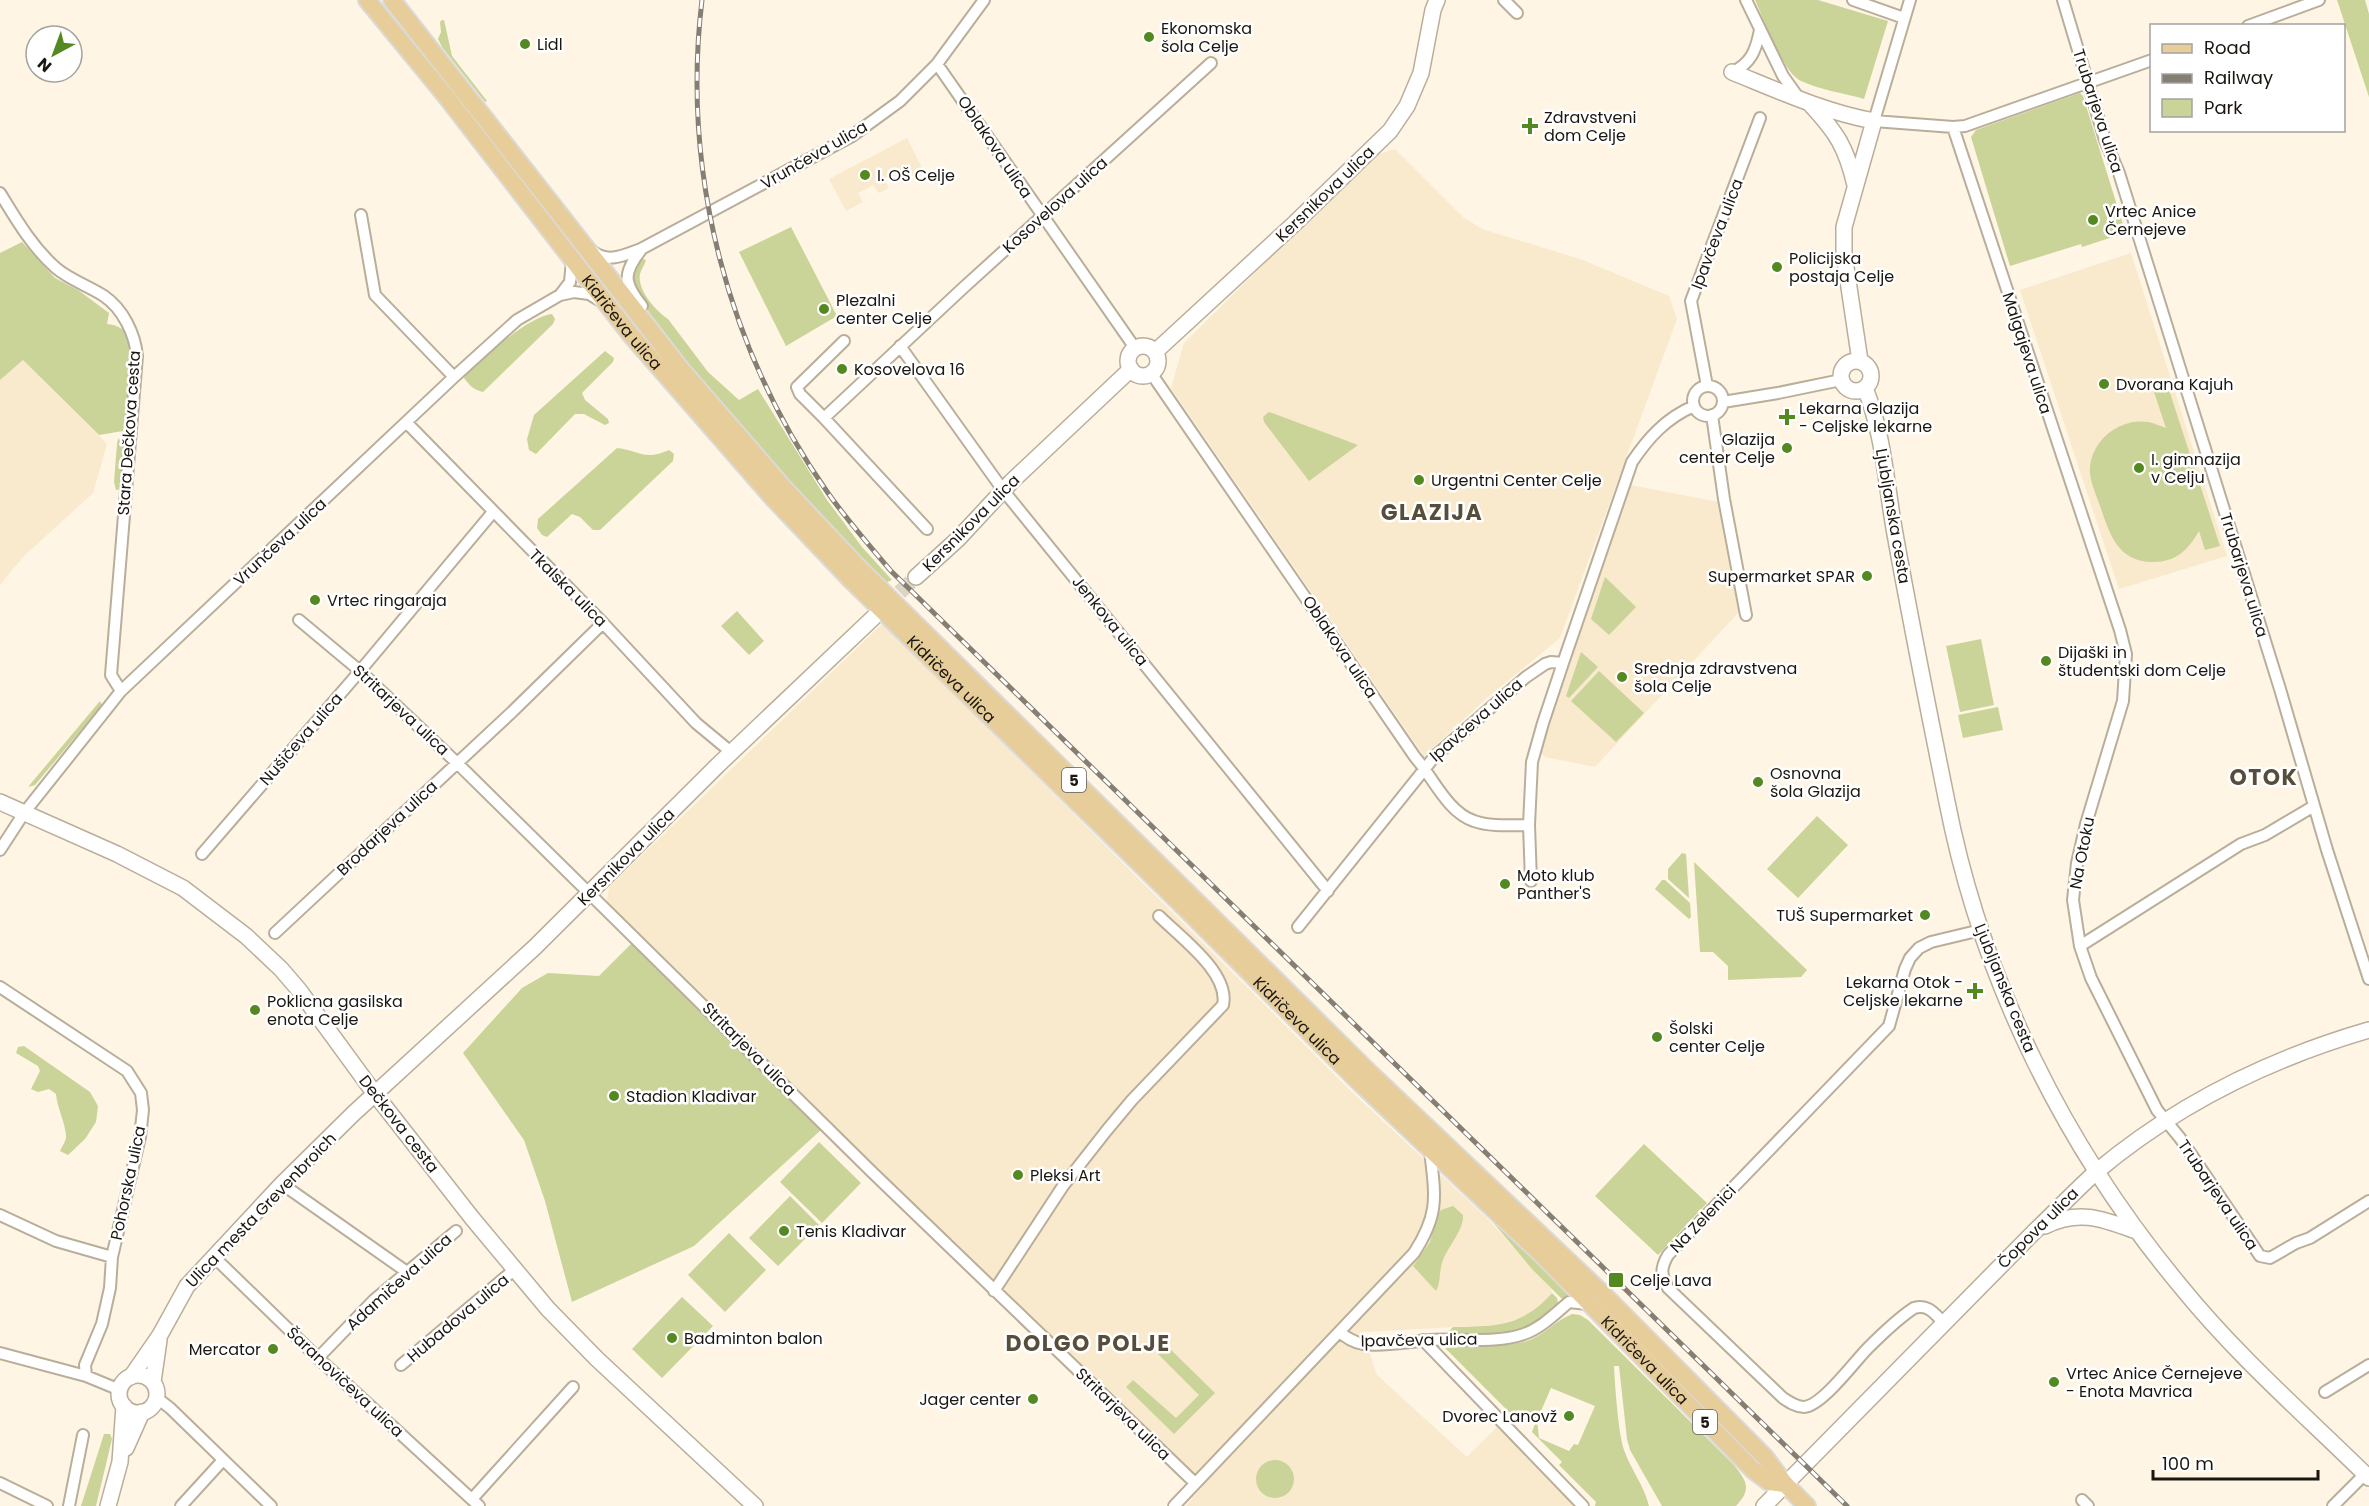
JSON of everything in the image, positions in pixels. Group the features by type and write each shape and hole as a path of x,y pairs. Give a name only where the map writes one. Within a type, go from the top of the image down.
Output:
{"main road":[{"name":"Kidričeva ulica","path":"367,0 445,95 614,314 670,382 772,497 850,579 1430,1150 1544,1257 1587,1304 1753,1470 1769,1482 1785,1484"},
{"name":"Kidričeva ulica","path":"392,0 680,368 783,487 860,569 1369,1072 1602,1293 1765,1457 1785,1484"},
{"name":"5","path":"1785,1484 1808,1506"}],"street":[{"name":"Vrunčeva ulica","path":"559,215 600,256 617,258 641,249 852,136 900,101 937,64 984,0"},
{"name":"Kersnikova ulica","path":"1155,352 1295,223 1390,131 1407,106 1421,73 1437,0"},
{"path":"1504,0 1517,13"},
{"path":"1746,0 1783,76 1804,101 1830,125 1842,144 1855,186"},
{"path":"1853,0 1904,18"},
{"name":"Ljubljanska cesta","path":"1910,0 1855,186 1844,227 1844,241 1860,361 1867,365 1871,373 1870,381 1865,388 1879,432 1894,532 1948,806 1981,930 2005,996 2031,1056 2096,1173 2136,1231 2183,1290 2234,1345 2367,1476"},
{"name":"Trubarjeva ulica","path":"2063,0 2280,688 2314,806 2369,979"},
{"path":"2253,24 2319,0"},
{"path":"1732,72 1740,69 1752,57 1760,30"},
{"path":"1732,72 1804,101 1851,116 1874,121 1953,127 1965,126 2150,60"},
{"name":"Kosovelova ulica","path":"824,418 1211,63"},
{"name":"Oblakova ulica","path":"937,64 1135,348"},
{"name":"Ipavčeva ulica","path":"1707,386 1691,301 1760,118"},
{"name":"Malgajeva ulica","path":"1953,127 2126,654"},
{"name":"Stara Dečkova cesta","path":"0,193 28,237 56,268 106,297 120,314 135,339 136,356 111,675 121,691"},
{"path":"361,215 375,295 454,377"},
{"path":"641,249 629,267 627,284 670,347 680,368"},
{"path":"560,295 570,282 572,259"},
{"name":"Vrunčeva ulica","path":"0,850 24,813 121,691 517,320 560,295 574,292 590,294 614,314"},
{"path":"844,341 797,387 800,394 927,529"},
{"name":"Jenkova ulica","path":"900,346 1004,490 1328,891"},
{"path":"1143,346 1155,352 1158,363 1151,373 1138,375 1131,369 1128,360 1135,348 1143,346"},
{"path":"1860,361 1852,361 1845,365 1841,372 1841,380 1851,391 1865,388"},
{"name":"Kersnikova ulica","path":"916,578 1131,369"},
{"name":"Oblakova ulica","path":"1151,373 1424,767 1462,815 1475,822 1488,824 1530,825"},
{"path":"1723,402 1841,380"},
{"path":"1712,416 1699,413 1694,406 1695,393 1707,386 1716,389 1723,402"},
{"path":"1712,416 1723,402"},
{"path":"1531,881 1530,825 1533,756 1563,663 1632,462 1648,438 1667,422 1694,406"},
{"path":"1712,416 1724,499 1746,615"},
{"name":"Tkalska ulica","path":"406,423 603,623 696,723 731,752"},
{"name":"Nušičeva ulica","path":"202,854 493,512"},
{"name":"Kersnikova ulica","path":"375,1094 591,892 731,752 874,617"},
{"name":"Stritarjeva ulica","path":"299,620 360,670 458,763 994,1291 1195,1483"},
{"name":"Brodarjeva ulica","path":"274,933 458,763 603,623"},
{"name":"Na Otoku","path":"2126,654 2123,701 2086,824 2077,863 2073,900 2080,946 2091,978 2162,1116"},
{"name":"Ipavčeva ulica","path":"1298,927 1424,767 1526,677 1545,664 1563,663"},
{"name":"Dečkova cesta","path":"0,802 117,854 183,888 232,924 267,955 293,983 375,1094 514,1270 597,1359 755,1506"},
{"path":"2080,946 2144,908 2241,844 2265,835 2314,806"},
{"path":"994,1291 1063,1186 1107,1130 1132,1100 1223,1005 1225,995 1220,980 1204,960 1159,916"},
{"name":"Na Zelenici","path":"1943,1323 1929,1308 1922,1305 1914,1308 1869,1347 1824,1395 1815,1403 1804,1407 1783,1398 1668,1288 1661,1276 1662,1266 1668,1255 1889,1026 1905,969 1910,958 1919,948 1931,942 1981,930"},
{"name":"Pohorska ulica","path":"0,987 127,1071 141,1093 140,1137 112,1257 110,1288 102,1324 85,1365 86,1376"},
{"name":"Čopova ulica","path":"1764,1506 2034,1232 2096,1173 2162,1116 2261,1068 2326,1042 2369,1030"},
{"name":"Ulica mesta Grevenbroich","path":"160,1335 187,1286 213,1256 282,1184 375,1094"},
{"name":"Trubarjeva ulica","path":"2162,1116 2180,1138 2255,1250 2265,1258 2316,1235 2369,1201"},
{"path":"1339,1332 1414,1253 1427,1233 1435,1196 1430,1150"},
{"path":"282,1184 407,1272"},
{"path":"0,1215 56,1241 112,1257"},
{"path":"2034,1232 2056,1221 2094,1216 2136,1231"},
{"name":"Adamičeva ulica","path":"318,1358 375,1300 456,1231"},
{"name":"Šaranovičeva ulica","path":"213,1256 318,1358 475,1503"},
{"name":"Hubadova ulica","path":"401,1365 514,1270"},
{"name":"Ipavčeva ulica","path":"1174,1506 1339,1332 1351,1341 1365,1344 1435,1339 1475,1340 1523,1334 1541,1326 1569,1302 1587,1304"},
{"path":"120,1462 124,1406 120,1390 122,1384 131,1377 160,1335"},
{"path":"160,1335 153,1382 157,1398 271,1506"},
{"path":"1423,1340 1584,1506"},
{"path":"0,1353 86,1376 120,1390"},
{"path":"2325,1392 2369,1365"},
{"path":"131,1377 143,1376 153,1382"},
{"path":"475,1503 573,1387"},
{"path":"124,1406 132,1412 142,1412 152,1407 157,1398"},
{"path":"108,1506 120,1462 142,1412"},
{"path":"69,1506 83,1435"},
{"path":"181,1506 223,1460"},
{"path":"2333,1506 2367,1476"},
{"path":"0,1483 47,1506"}],"shaded area":[{"name":"I. OŠ Celje","path":"907,138 923,170 905,179 900,170 884,179 889,188 879,193 873,185 858,193 863,202 846,211 829,179"},
{"path":"1395,149 1463,217 1482,229 1580,259 1669,296 1677,319 1560,638 1489,696 1424,756 1171,388 1184,343 1373,156"},
{"name":"I. gimnazija v Celju","path":"2131,253 2227,556 2119,589 2020,290"},
{"path":"0,354 12,368 23,360 107,444 93,493 23,557 0,585"},
{"name":"Srednja zdravstvena šola Celje","path":"1630,485 1719,502 1740,611 1595,767 1545,757 1541,753 1543,743"},
{"path":"883,623 1354,1094 1485,1216 1551,1288 1552,1293 1537,1310 1519,1319 1495,1325 1362,1332 1377,1375 1467,1457 1497,1427 1575,1506 1186,1506 1201,1488 865,1171 605,914 609,887"}],"green space":[{"path":"1755,0 1818,0 1888,21 1864,99 1816,87 1794,76 1780,56"},
{"path":"2337,0 2365,0 2369,14 2369,97 2345,24"},
{"path":"442,20 444,20 452,56 487,101 485,102 442,47 438,39"},
{"path":"2080,93 2083,96 2125,231 2082,247 2081,244 2010,266 1971,137 1976,130"},
{"path":"791,227 837,316 786,346 739,252"},
{"path":"22,242 55,278 78,290 109,313 107,324 122,329 128,334 132,353 123,431 99,435 23,360 0,380 0,253"},
{"path":"640,258 646,260 640,280 648,300 668,319 708,372 739,400 758,389 827,500 862,547 892,580 885,583 835,533 724,410 636,295 632,276"},
{"path":"552,314 555,319 553,324 483,392 474,389 466,381 464,378 467,371 508,338 543,316"},
{"path":"605,351 614,358 613,362 582,393 585,400 608,419 609,423 605,425 584,414 575,414 536,454 529,450 527,439 534,415"},
{"path":"2168,387 2220,546 2205,550 2199,531 2186,549 2175,557 2153,562 2140,561 2122,551 2111,534 2090,476 2090,467 2097,447 2110,432 2119,427 2128,423 2150,422 2166,428 2154,392"},
{"path":"1269,412 1358,445 1309,481 1264,422 1263,417"},
{"path":"124,437 126,439 122,485 116,490 114,482 117,444 118,439"},
{"path":"617,448 648,455 669,450 674,454 673,461 600,530 593,530 580,517 572,514 547,537 542,535 537,528 538,519"},
{"path":"1605,577 1636,607 1609,635 1591,619"},
{"path":"737,611 764,641 749,655 721,626"},
{"path":"1981,639 1994,705 1960,712 1946,646"},
{"path":"1581,652 1598,667 1569,698 1566,696"},
{"path":"1599,671 1644,713 1616,742 1571,701"},
{"path":"100,701 102,705 35,785 28,787"},
{"path":"1998,707 2003,730 1963,738 1958,715"},
{"path":"1817,816 1848,845 1798,898 1767,869"},
{"path":"1682,853 1686,854 1689,898 1668,879 1668,869"},
{"path":"1694,862 1807,970 1801,977 1728,980 1728,966 1713,952 1700,952"},
{"path":"1662,880 1665,880 1690,903 1691,917 1689,919 1655,889"},
{"path":"633,942 822,1129 694,1246 572,1302 545,1201 524,1140 463,1053 522,988 548,973 599,976"},
{"path":"24,1046 90,1092 98,1106 96,1122 85,1139 68,1155 60,1151 66,1140 66,1134 56,1094 49,1089 38,1092 31,1089 40,1071 38,1066 16,1053 18,1047"},
{"path":"819,1142 861,1183 822,1223 780,1182"},
{"path":"1644,1144 1707,1203 1658,1255 1595,1196"},
{"name":"Tenis Kladivar","path":"790,1196 819,1225 778,1266 749,1238"},
{"path":"1453,1206 1463,1215 1463,1221 1442,1263 1436,1291 1413,1266 1430,1242 1437,1216 1441,1210"},
{"path":"1486,1214 1569,1293 1568,1299 1563,1300 1532,1269"},
{"path":"729,1233 766,1270 725,1312 688,1275"},
{"path":"1552,1293 1558,1303 1543,1319 1530,1326 1519,1330 1479,1336 1467,1336 1449,1331 1453,1327 1495,1325 1519,1318 1530,1313"},
{"name":"Badminton balon","path":"682,1297 713,1326 662,1378 632,1349"},
{"path":"1572,1314 1580,1315 1588,1320 1734,1465 1746,1486 1744,1495 1736,1506 1662,1506 1630,1450 1619,1366 1614,1366 1617,1408 1624,1450 1649,1506 1595,1506 1596,1502 1559,1465 1562,1462 1532,1432 1536,1421 1530,1413 1525,1412 1514,1417 1445,1348 1498,1346 1527,1341","holes":["1551,1388 1595,1406 1578,1445 1574,1444 1569,1451 1539,1438 1537,1420"]},
{"path":"1166,1345 1215,1393 1174,1434 1126,1387 1133,1380 1176,1418 1199,1395 1158,1354"},
{"path":"104,1434 110,1434 112,1439 96,1506 81,1506"},
{"path":"1275,1460 1288,1466 1294,1479 1288,1492 1275,1498 1262,1492 1256,1479 1262,1466"}],"tunnel":[{"path":"883,608 916,577"}],"railway":[{"path":"702,0 697,65 699,130 706,195 720,258 739,320 763,380 793,438 843,513 891,571 1847,1506"}],"place":[{"name":"Ekonomska šola Celje","path":"1149,37"},
{"name":"Lidl","path":"525,44"},
{"name":"Zdravstveni dom Celje","path":"1530,126"},
{"name":"I. OŠ Celje","path":"865,175"},
{"name":"Vrtec Anice Černejeve","path":"2093,220"},
{"name":"Policijska postaja Celje","path":"1777,267"},
{"name":"Plezalni center Celje","path":"824,309"},
{"name":"Kosovelova 16","path":"842,369"},
{"name":"Dvorana Kajuh","path":"2104,384"},
{"name":"Lekarna Glazija - Celjske lekarne","path":"1787,417"},
{"name":"Glazija center Celje","path":"1787,448"},
{"name":"I. gimnazija v Celju","path":"2139,468"},
{"name":"Urgentni Center Celje","path":"1419,480"},
{"name":"Supermarket SPAR","path":"1867,576"},
{"name":"Vrtec ringaraja","path":"315,600"},
{"name":"Dijaški in študentski dom Celje","path":"2046,661"},
{"name":"Srednja zdravstvena šola Celje","path":"1622,677"},
{"name":"Osnovna šola Glazija","path":"1758,782"},
{"name":"Moto klub Panther'S","path":"1505,884"},
{"name":"TUŠ Supermarket","path":"1925,915"},
{"name":"Lekarna Otok - Celjske lekarne","path":"1975,991"},
{"name":"Poklicna gasilska enota Celje","path":"255,1010"},
{"name":"Šolski center Celje","path":"1657,1037"},
{"name":"Stadion Kladivar","path":"614,1096"},
{"name":"Pleksi Art","path":"1018,1175"},
{"name":"Tenis Kladivar","path":"784,1231"},
{"name":"Celje Lava","path":"1616,1280"},
{"name":"Badminton balon","path":"672,1338"},
{"name":"Mercator","path":"273,1349"},
{"name":"Vrtec Anice Černejeve - Enota Mavrica","path":"2054,1382"},
{"name":"Jager center","path":"1033,1399"},
{"name":"Dvorec Lanovž","path":"1569,1416"}],"district":[{"name":"GLAZIJA","path":"1432,512"},
{"name":"OTOK","path":"2264,777"},
{"name":"DOLGO POLJE","path":"1088,1343"}]}
